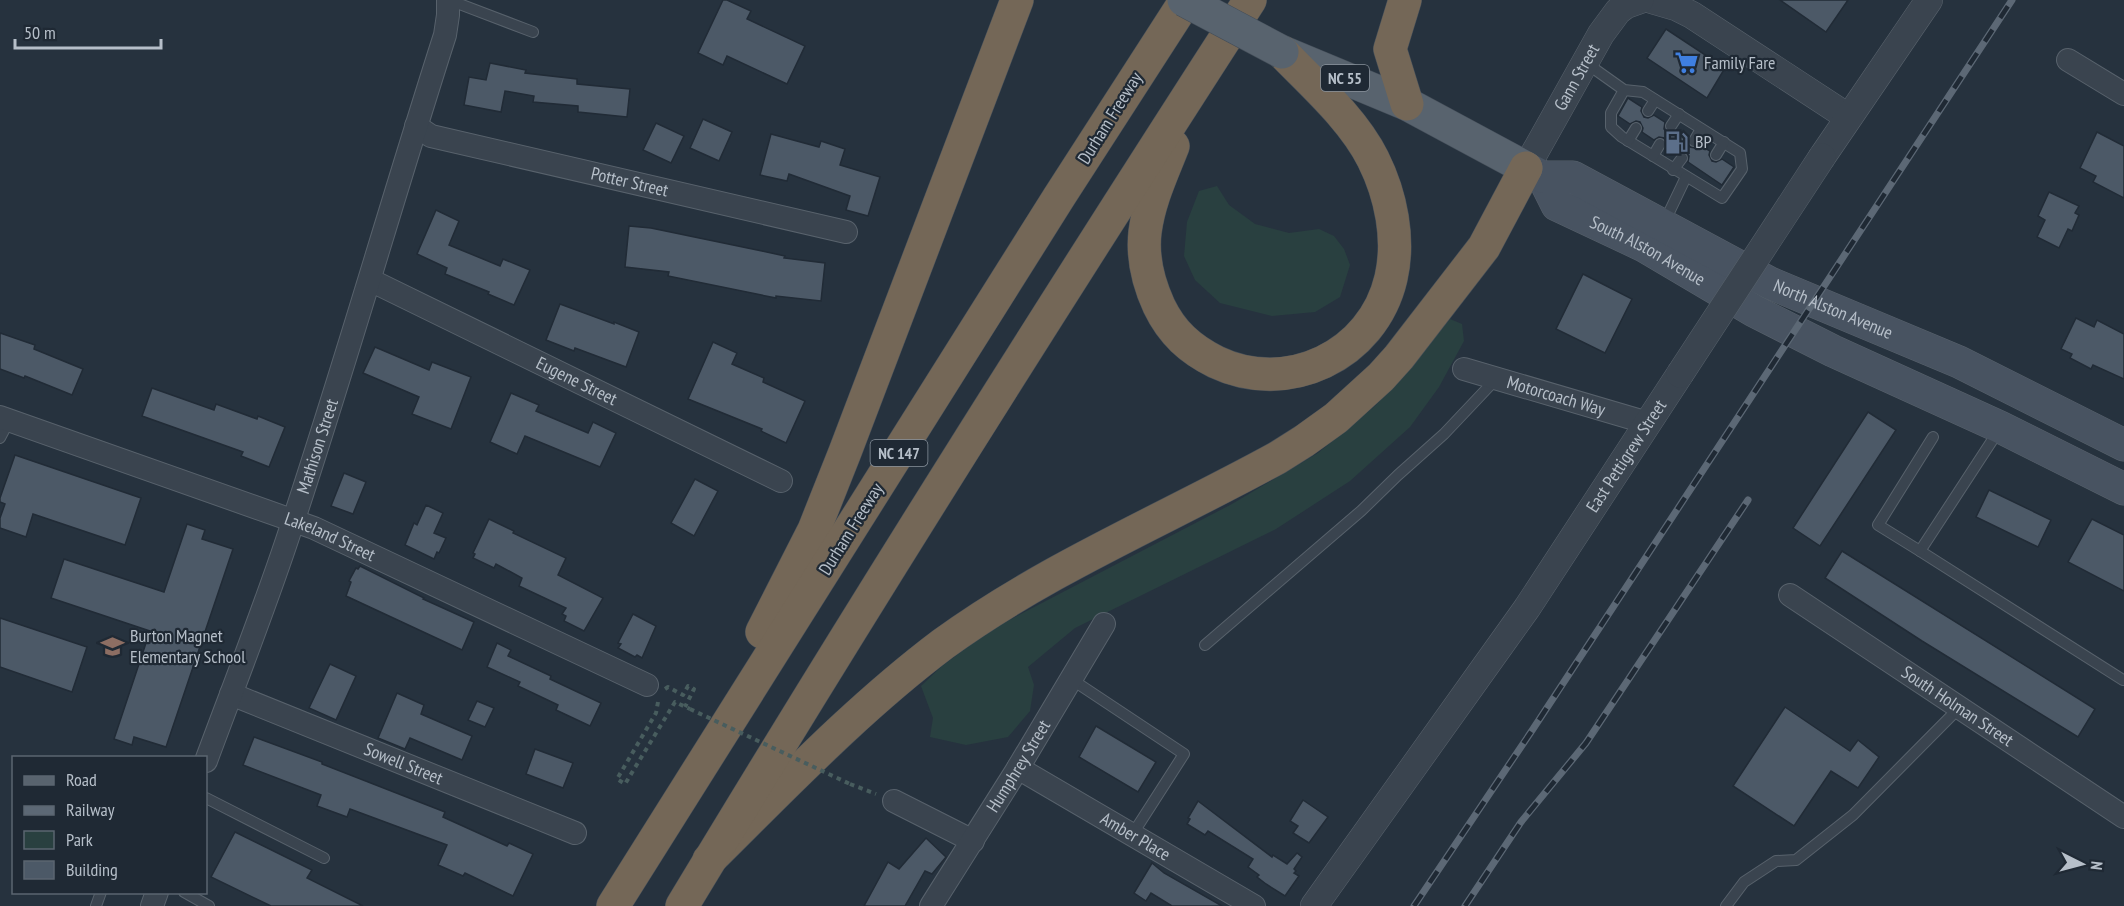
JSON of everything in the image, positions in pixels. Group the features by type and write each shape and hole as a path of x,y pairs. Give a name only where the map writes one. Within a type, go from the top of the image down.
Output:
{"highway":[{"path":"711,751 735,682 774,610 818,519 1017,0"},
{"name":"Durham Freeway","path":"613,906 1185,0"},
{"name":"NC 147","path":"682,906 773,754 1250,0"},
{"path":"1405,0 1390,50 1407,104"},
{"path":"1202,74 1150,204 1145,233 1145,251 1150,286 1174,332 1202,355 1230,368 1248,372 1291,373 1317,366 1340,353 1361,336 1371,323 1383,302 1391,280 1394,233 1390,204 1382,179 1367,148 1329,101 1282,52"},
{"path":"710,860 853,718 944,644 1028,589 1277,458 1336,418 1399,357 1471,265 1535,172"}],"main road":[{"name":"NC 55","path":"1185,0 1282,52 1407,104 1535,172"},
{"name":"North Alston Avenue","path":"1535,172 1573,177 1770,283 1959,362 2124,446"},
{"name":"South Alston Avenue","path":"1535,172 1557,205 1644,246 1754,311 1833,351 2000,427 2124,489"}],"street":[{"name":"Mathison Street","path":"207,758 243,665 293,519 370,279 445,35 448,0"},
{"name":"Gann Street","path":"1535,172 1601,34 1618,11 1640,0"},
{"path":"1652,0 1676,7 1692,15 1848,117"},
{"name":"East Pettigrew Street","path":"1314,906 1527,608 1848,117 1929,0"},
{"path":"2068,60 2124,94"},
{"name":"Potter Street","path":"416,126 431,136 846,232"},
{"name":"Eugene Street","path":"370,279 781,481"},
{"name":"Motorcoach Way","path":"1464,369 1648,423"},
{"name":"Lakeland Street","path":"3,425 293,519 647,685"},
{"name":"South Holman Street","path":"1790,595 2124,817"},
{"name":"Humphrey Street","path":"931,906 1018,768 1104,624"},
{"name":"Sowell Street","path":"231,694 575,833"},
{"name":"Amber Place","path":"1018,768 1254,906"},
{"path":"894,801 973,841"}],"lane":[{"path":"448,0 533,32"},
{"path":"1586,63 1624,90 1643,92 1740,153 1742,169 1722,198 1673,170 1628,141 1611,127 1611,113 1624,90"},
{"path":"1648,111 1655,100"},
{"path":"1671,126 1678,114"},
{"path":"1628,141 1636,128"},
{"path":"1694,141 1701,129"},
{"path":"1716,155 1724,142"},
{"path":"1653,156 1660,144"},
{"path":"1673,170 1682,158"},
{"path":"1696,183 1704,173"},
{"path":"1663,225 1686,177"},
{"path":"1205,645 1361,511 1398,474 1444,434 1496,378"},
{"path":"1920,551 2000,427"},
{"path":"1933,437 1878,525 2123,680"},
{"path":"1071,679 1184,754 1132,835"},
{"path":"1726,906 1744,882 1776,861 1796,861 1853,815 1959,708"},
{"path":"207,799 324,858"},
{"path":"187,894 208,906"}],"path":[{"path":"677,691 683,695 688,686 694,689 687,708"},
{"path":"656,713 617,779 625,784 675,702 850,784 894,801"}],"green space":[{"path":"1217,186 1229,205 1255,224 1289,233 1319,229 1334,236 1344,249 1350,265 1340,297 1315,312 1272,316 1220,303 1195,280 1184,256 1187,222 1199,191"},
{"path":"1450,319 1462,324 1464,341 1439,387 1410,427 1350,481 1276,529 1075,628 1028,667 1034,685 1030,711 1008,737 966,745 930,737 933,718 921,686 942,666 990,630 1232,504 1318,453 1376,405"}],"building":[{"path":"723,0 751,11 747,19 805,46 787,84 727,56 723,65 698,53"},
{"path":"1780,0 1848,0 1826,32"},
{"name":"Family Fare","path":"1666,29 1725,68 1707,98 1647,58"},
{"path":"490,63 526,70 525,73 577,79 577,84 630,89 627,117 578,112 578,106 533,102 534,96 505,91 501,112 464,105 469,77 486,80"},
{"name":"BP","path":"1628,98 1642,107 1644,117 1654,115 1665,122 1664,129 1667,132 1674,133 1677,130 1688,137 1687,142 1690,147 1695,148 1700,145 1710,151 1712,161 1722,159 1734,167 1722,185 1688,162 1689,156 1686,152 1680,151 1676,154 1666,148 1667,143 1664,138 1659,137 1654,140 1642,132 1640,122 1630,124 1618,116"},
{"path":"703,119 732,132 719,161 690,148"},
{"path":"656,123 684,136 671,163 643,150"},
{"path":"2097,132 2124,146 2124,198 2093,182 2096,176 2080,168"},
{"path":"771,134 819,147 821,141 845,149 840,165 880,177 868,216 846,210 850,196 789,174 787,181 760,175"},
{"path":"2049,192 2079,206 2075,213 2079,215 2072,231 2068,229 2059,248 2037,237 2045,220 2038,216"},
{"path":"436,210 459,221 449,245 500,266 503,259 530,270 514,305 445,274 447,268 417,254"},
{"path":"629,226 651,228 785,256 784,258 825,263 821,301 776,296 776,298 668,276 669,272 625,267"},
{"path":"1583,274 1632,299 1605,353 1556,329"},
{"path":"560,304 639,332 626,367 546,340"},
{"path":"2076,318 2094,327 2097,320 2124,334 2124,379 2093,365 2091,369 2070,358 2072,354 2061,349"},
{"path":"0,333 35,345 34,349 83,369 72,395 25,376 24,378 0,369"},
{"path":"713,342 737,353 732,364 764,378 763,382 805,401 786,443 761,431 762,429 688,399"},
{"path":"375,347 429,370 432,362 471,377 451,429 412,414 419,397 363,373"},
{"path":"152,388 214,410 216,404 257,419 258,416 285,427 269,467 241,456 243,452 142,416"},
{"path":"511,393 539,405 536,411 588,433 593,422 616,433 600,467 525,436 517,454 490,442"},
{"path":"1868,412 1896,430 1820,546 1793,528"},
{"path":"15,455 141,498 125,545 33,514 26,537 0,528 0,518 5,504 0,502 0,498"},
{"path":"344,473 366,482 353,514 331,506"},
{"path":"695,479 718,491 694,536 671,523"},
{"path":"1989,490 2051,520 2038,547 1976,517"},
{"path":"426,505 443,513 434,533 446,538 434,559 405,545 414,523 417,525"},
{"path":"489,519 566,558 558,575 603,598 584,631 564,621 566,616 562,614 566,608 519,586 522,578 496,564 494,568 473,558 475,554 473,553"},
{"path":"2092,519 2124,535 2124,591 2068,562"},
{"path":"187,524 205,530 202,539 233,549 166,747 134,737 132,745 114,739 150,631 51,598 64,559 164,592"},
{"path":"1842,551 2095,709 2078,737 1825,578"},
{"path":"360,566 423,599 474,622 462,650 346,596 351,582 349,581 356,568"},
{"path":"633,614 656,626 642,658 618,648 621,644 618,643"},
{"path":"0,618 87,647 72,692 0,667"},
{"path":"497,643 511,650 508,656 601,703 590,726 556,710 558,705 518,686 520,682 487,667"},
{"path":"330,664 356,676 336,720 309,708"},
{"path":"397,693 424,705 421,714 472,736 462,760 410,738 405,749 378,738"},
{"path":"477,701 494,708 485,727 468,720"},
{"path":"1785,707 1850,751 1858,740 1879,757 1858,788 1831,771 1794,826 1733,786"},
{"path":"1096,726 1156,762 1138,792 1079,757"},
{"path":"254,737 445,812 443,817 507,846 509,843 533,854 513,896 465,873 463,876 438,865 447,845 350,809 347,817 317,806 321,795 243,765"},
{"path":"535,749 573,763 563,788 526,774"},
{"path":"1303,800 1328,817 1309,843 1293,833 1298,826 1290,821"},
{"path":"1198,801 1272,857 1273,855 1287,864 1297,853 1302,857 1294,869 1296,871 1294,873 1299,876 1285,896 1257,877 1259,875 1248,867 1253,859 1208,831 1205,835 1187,824"},
{"path":"235,832 312,870 307,878 363,906 271,906 211,877"},
{"path":"926,838 946,857 932,874 925,871 905,906 864,906 888,862 899,869"},
{"path":"1152,863 1164,873 1222,906 1172,906 1151,893 1146,901 1134,893"}],"railway":[{"path":"1414,906 1533,729 2012,0"},
{"path":"1465,906 1521,822 1586,743 1748,500"}],"place":[{"name":"Family Fare","path":"1686,63"},
{"name":"BP","path":"1677,142"},
{"name":"Burton Magnet Elementary School","path":"112,646"}]}
